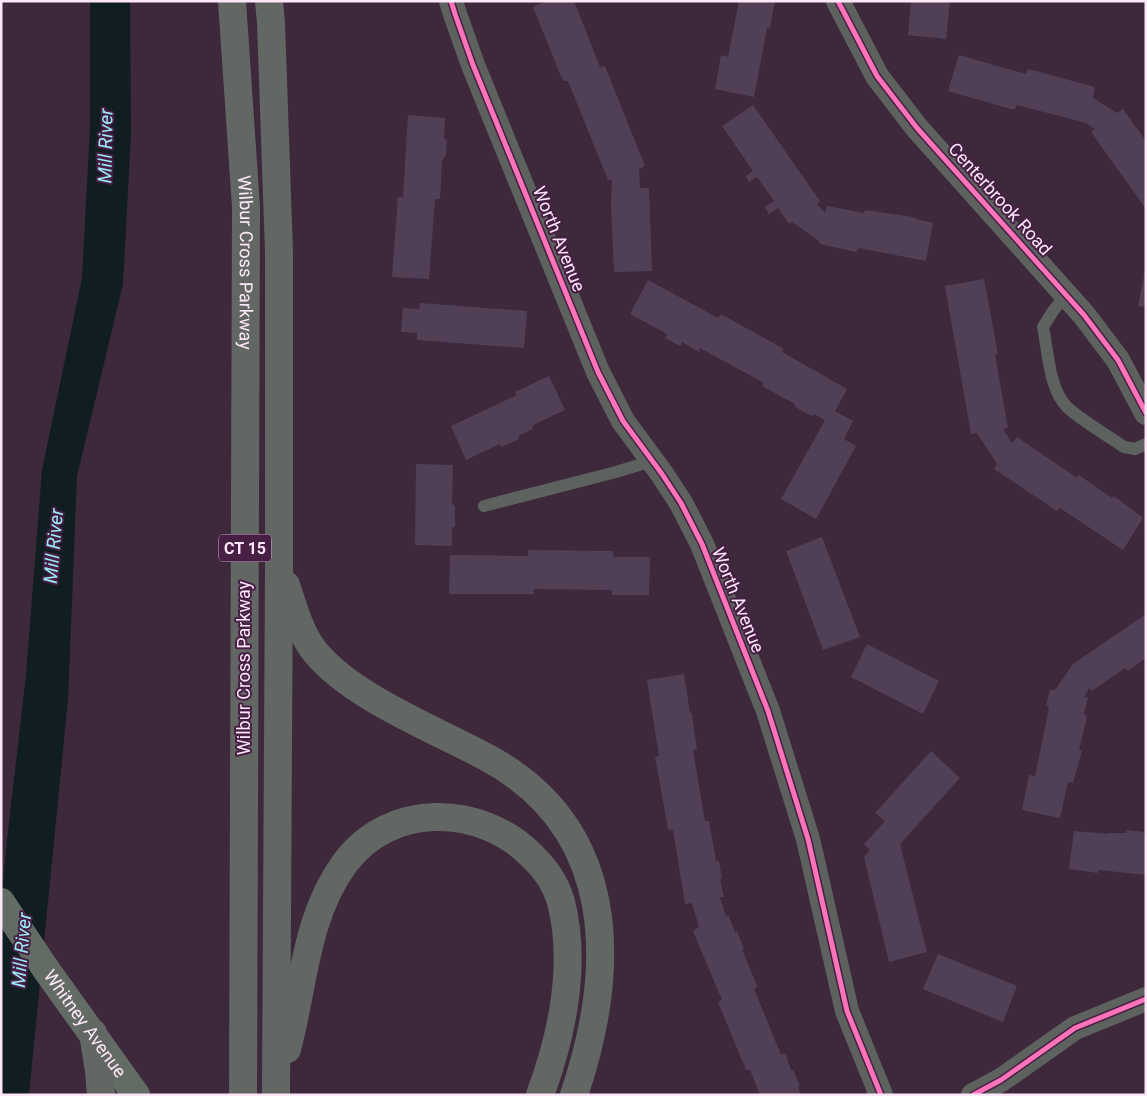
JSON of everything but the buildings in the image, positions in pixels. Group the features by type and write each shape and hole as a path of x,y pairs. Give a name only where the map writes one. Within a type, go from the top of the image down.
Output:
{"highway":[{"name":"Wilbur Cross Parkway","path":"232,1 246,207 243,1095"},
{"name":"Wilbur Cross Parkway","path":"269,1 278,253 279,566 276,1087"},
{"path":"279,566 303,634 315,652 331,668 378,701 510,770 546,802 560,818 573,839 587,869 597,905 600,947 598,995 592,1032 574,1095"},
{"path":"276,1087 294,1022 308,947 316,921 334,880 346,861 361,846 379,833 413,820 450,816 473,820 512,838 542,865 552,881 560,900 566,925 568,953 565,992 558,1034 549,1071 540,1095"},
{"path":"93,1033 101,1095"}],"main road":[{"name":"Whitney Avenue","path":"1,902 45,968 136,1095"}],"street":[{"name":"Worth Avenue","path":"451,1 473,65 598,372 623,421 681,502 702,544 768,711 808,839 847,1011 881,1095"},
{"name":"Centerbrook Road","path":"838,1 877,76 906,113 1067,294 1118,360 1146,412"},
{"path":"973,1095 1001,1080 1075,1028 1146,999"}],"lane":[{"path":"1067,294 1052,311 1043,327 1054,383 1059,394 1067,406 1124,447 1135,449 1146,444"},
{"path":"484,506 652,461"}],"water":[{"name":"Mill River","path":"90,1 130,1 131,134 123,284 77,476 68,699 29,1095 1,1095 1,905 26,675 42,470 82,278 90,127"}],"cycle path":[{"path":"451,1 473,65 598,372 623,421 681,503 702,544 768,711 808,839 847,1011 881,1095"},
{"path":"838,1 877,76 917,128 1084,315 1118,360 1146,413"},
{"path":"973,1095 1001,1080 1075,1028 1146,999"}]}
